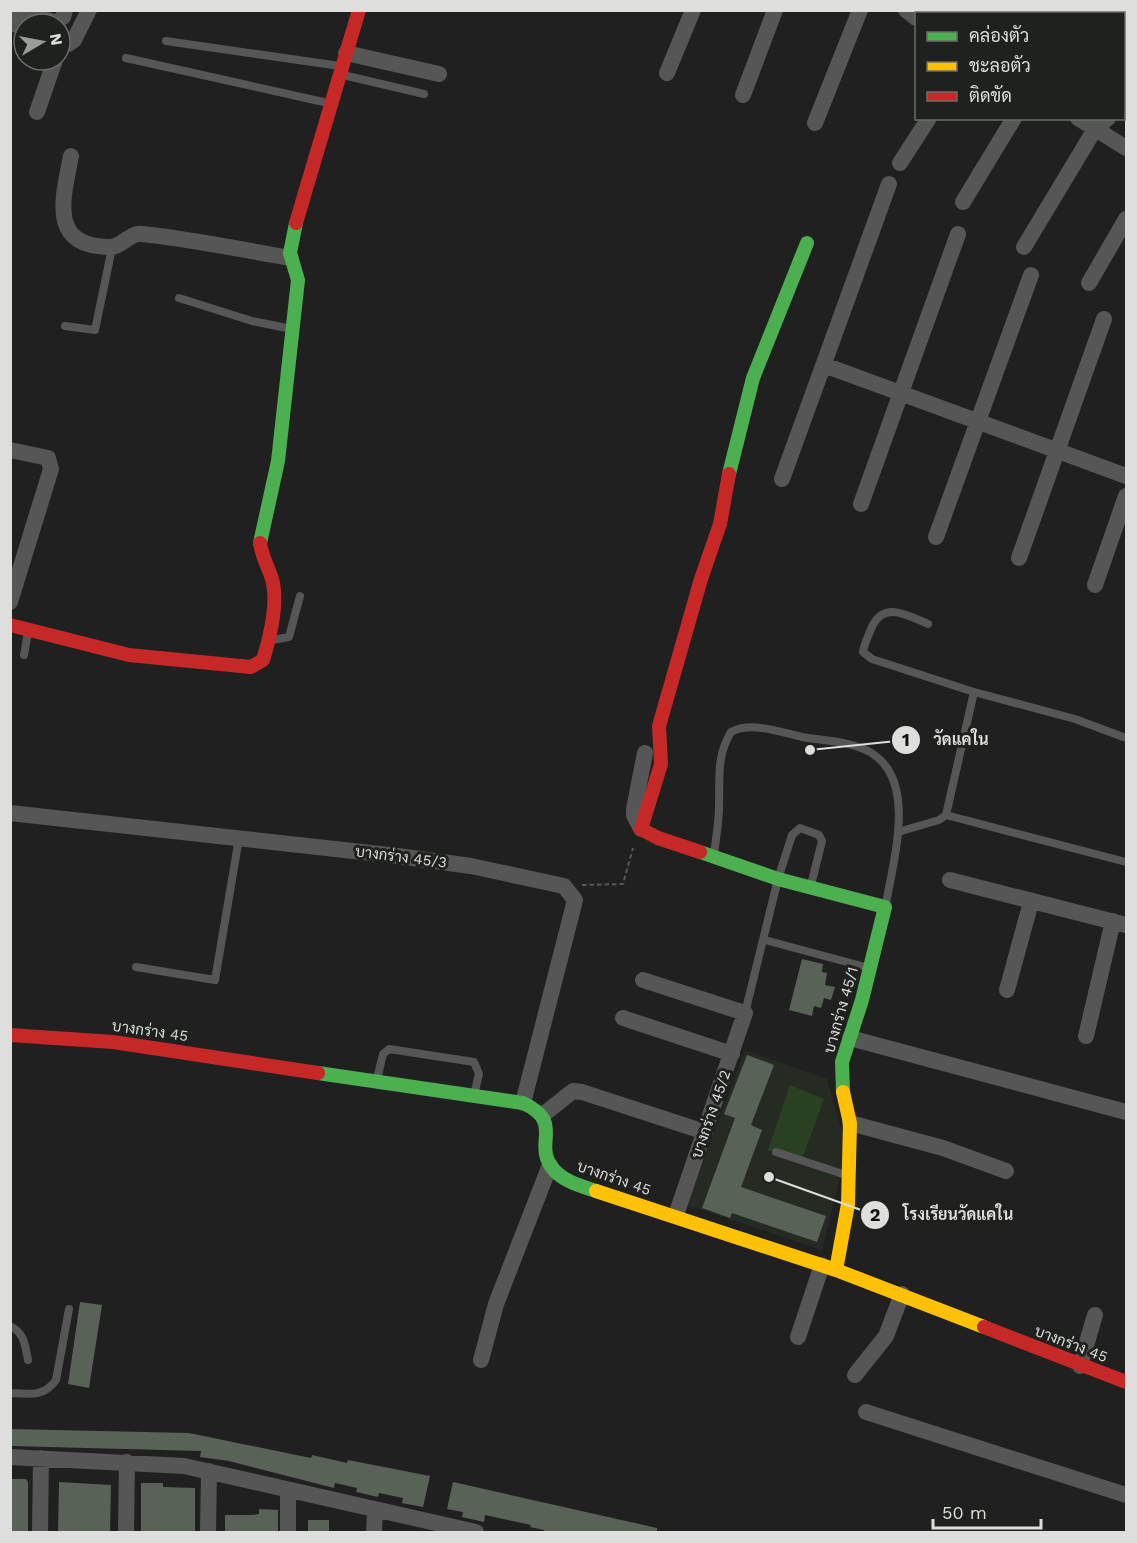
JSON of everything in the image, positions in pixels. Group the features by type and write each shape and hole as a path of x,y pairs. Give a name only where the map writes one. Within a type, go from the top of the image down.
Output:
{"street":[{"path":"72,41 89,10"},
{"path":"10,625 129,655 251,667 263,660 269,640 274,592 272,579 262,559 260,542 278,461 298,280 291,258 291,239 359,10"},
{"path":"667,73 693,10"},
{"path":"743,95 775,10"},
{"path":"815,123 860,10"},
{"path":"72,19 78,29"},
{"path":"343,64 439,74"},
{"path":"37,112 52,72"},
{"path":"900,164 928,120"},
{"path":"963,202 1013,120"},
{"path":"1086,120 1101,124 1126,148"},
{"path":"1024,247 1101,124"},
{"path":"71,156 61,213 65,224 79,241 112,248 139,233 291,258"},
{"path":"782,478 889,184"},
{"path":"1089,283 1126,219"},
{"path":"861,504 958,234"},
{"path":"640,827 661,764 658,736 661,719 701,579 720,525 732,455 753,378 807,243"},
{"path":"936,537 1031,275"},
{"path":"1019,558 1104,319"},
{"path":"824,365 1126,476"},
{"path":"10,450 48,458 51,469 10,602"},
{"path":"1095,585 1126,496"},
{"path":"645,753 634,809 640,827 658,838 778,879 885,908"},
{"name":"บางกร่าง 45/3","path":"10,813 471,866 564,886"},
{"path":"950,880 1120,923 1086,1036"},
{"path":"523,1103 573,908 574,900 564,886"},
{"path":"1007,990 1031,902"},
{"name":"บางกร่าง 45/1","path":"829,1268 848,1204 850,1123 842,1079 842,1062 885,908"},
{"path":"643,980 745,1014"},
{"name":"บางกร่าง 45/2","path":"676,1215 745,1014"},
{"path":"624,1018 732,1054"},
{"name":"บางกร่าง 45","path":"10,1035 113,1042 377,1080 523,1103 539,1109 544,1114"},
{"path":"850,1038 1126,1112"},
{"path":"480,1360 496,1304 550,1165 546,1148 544,1114 573,1091 582,1092 705,1132"},
{"path":"850,1123 943,1148 1006,1171"},
{"name":"บางกร่าง 45","path":"550,1165 558,1174 573,1184 676,1215 902,1294 1126,1383"},
{"path":"798,1337 829,1268"},
{"path":"855,1376 886,1336 902,1294"},
{"path":"1080,1365 1095,1316"},
{"path":"866,1412 1126,1495"},
{"path":"10,1457 127,1462 209,1471 476,1533"},
{"path":"40,1533 41,1458"},
{"path":"126,1533 127,1462"},
{"path":"208,1533 209,1471"},
{"path":"288,1490 288,1533"},
{"path":"374,1533 375,1510"}],"lane":[{"path":"166,41 343,64 424,94"},
{"path":"126,58 224,78 331,104"},
{"path":"65,326 95,330 112,248"},
{"path":"179,298 252,321 292,329"},
{"path":"269,640 290,637 300,596"},
{"path":"928,624 895,611 885,611 874,621 863,652 872,659 974,692 1075,719 1126,738"},
{"path":"24,655 28,629"},
{"path":"946,815 974,692"},
{"name":"บางกร่าง 45/1","path":"713,857 719,809 718,772 721,750 731,732 743,727 860,748 872,753 889,770 896,784 898,832 885,908"},
{"path":"898,832 946,815 1126,862"},
{"path":"745,1014 765,940 778,879 792,835 800,828 819,835 822,841 810,888"},
{"path":"136,967 215,980 239,838"},
{"path":"765,940 870,968"},
{"path":"377,1080 385,1050 400,1050 474,1062 479,1074 474,1095"},
{"path":"776,1152 849,1176"},
{"path":"10,1393 39,1394 51,1388 61,1362 69,1309"},
{"path":"10,1326 24,1337 28,1360"}],"path":[{"path":"564,886 623,884 640,827"}],"shaded area":[{"path":"745,1050 827,1079 847,1149 822,1250 687,1205"}],"green space":[{"path":"790,1085 824,1099 801,1162 768,1150"}],"building":[{"path":"802,959 823,964 822,972 827,973 825,985 835,987 831,1000 824,998 821,1008 814,1006 812,1016 789,1010"},
{"path":"747,1055 774,1065 751,1125 762,1130 741,1187 826,1216 817,1242 732,1213 730,1218 702,1208 735,1118 724,1114"},
{"path":"80,1302 102,1305 89,1388 68,1384"},
{"path":"10,1429 189,1433 311,1458 312,1455 347,1463 348,1460 430,1476 423,1507 402,1503 403,1498 379,1493 378,1497 356,1492 357,1488 335,1483 334,1488 229,1461 200,1457 201,1451 10,1446"},
{"path":"10,1479 26,1479 28,1482 28,1533 10,1533"},
{"path":"59,1482 111,1485 110,1533 58,1533"},
{"path":"453,1482 657,1528 657,1533 544,1533 544,1530 530,1527 531,1525 485,1515 484,1522 462,1517 463,1512 447,1509"},
{"path":"141,1483 163,1483 163,1487 195,1488 195,1533 141,1533"},
{"path":"259,1509 278,1510 278,1533 225,1533 225,1515 259,1514"},
{"path":"308,1520 329,1520 329,1533 308,1533"}],"traffic: fast":[{"path":"260,543 278,461 298,280 290,253 296,223"},
{"path":"729,474 753,378 807,243"},
{"path":"700,852 778,879 885,907 862,1000 842,1062 843,1092"},
{"path":"318,1073 523,1103 543,1118 546,1126 546,1151 554,1170 568,1181 596,1191"}],"traffic: slow":[{"path":"836,1270 848,1204 850,1123 843,1092"},
{"path":"596,1191 836,1270 984,1327"}],"traffic: jam":[{"path":"296,223 359,10"},
{"path":"700,852 658,838 641,829 661,764 659,726 701,579 720,524 729,474"},
{"path":"10,625 129,655 251,667 263,660 271,631 275,599 272,579 260,543"},
{"path":"10,1035 113,1042 318,1073"},
{"path":"984,1327 1126,1382"}],"place":[{"name":"วัดแคใน","path":"810,750"},
{"name":"โรงเรียนวัดแคใน","path":"769,1177"}]}
